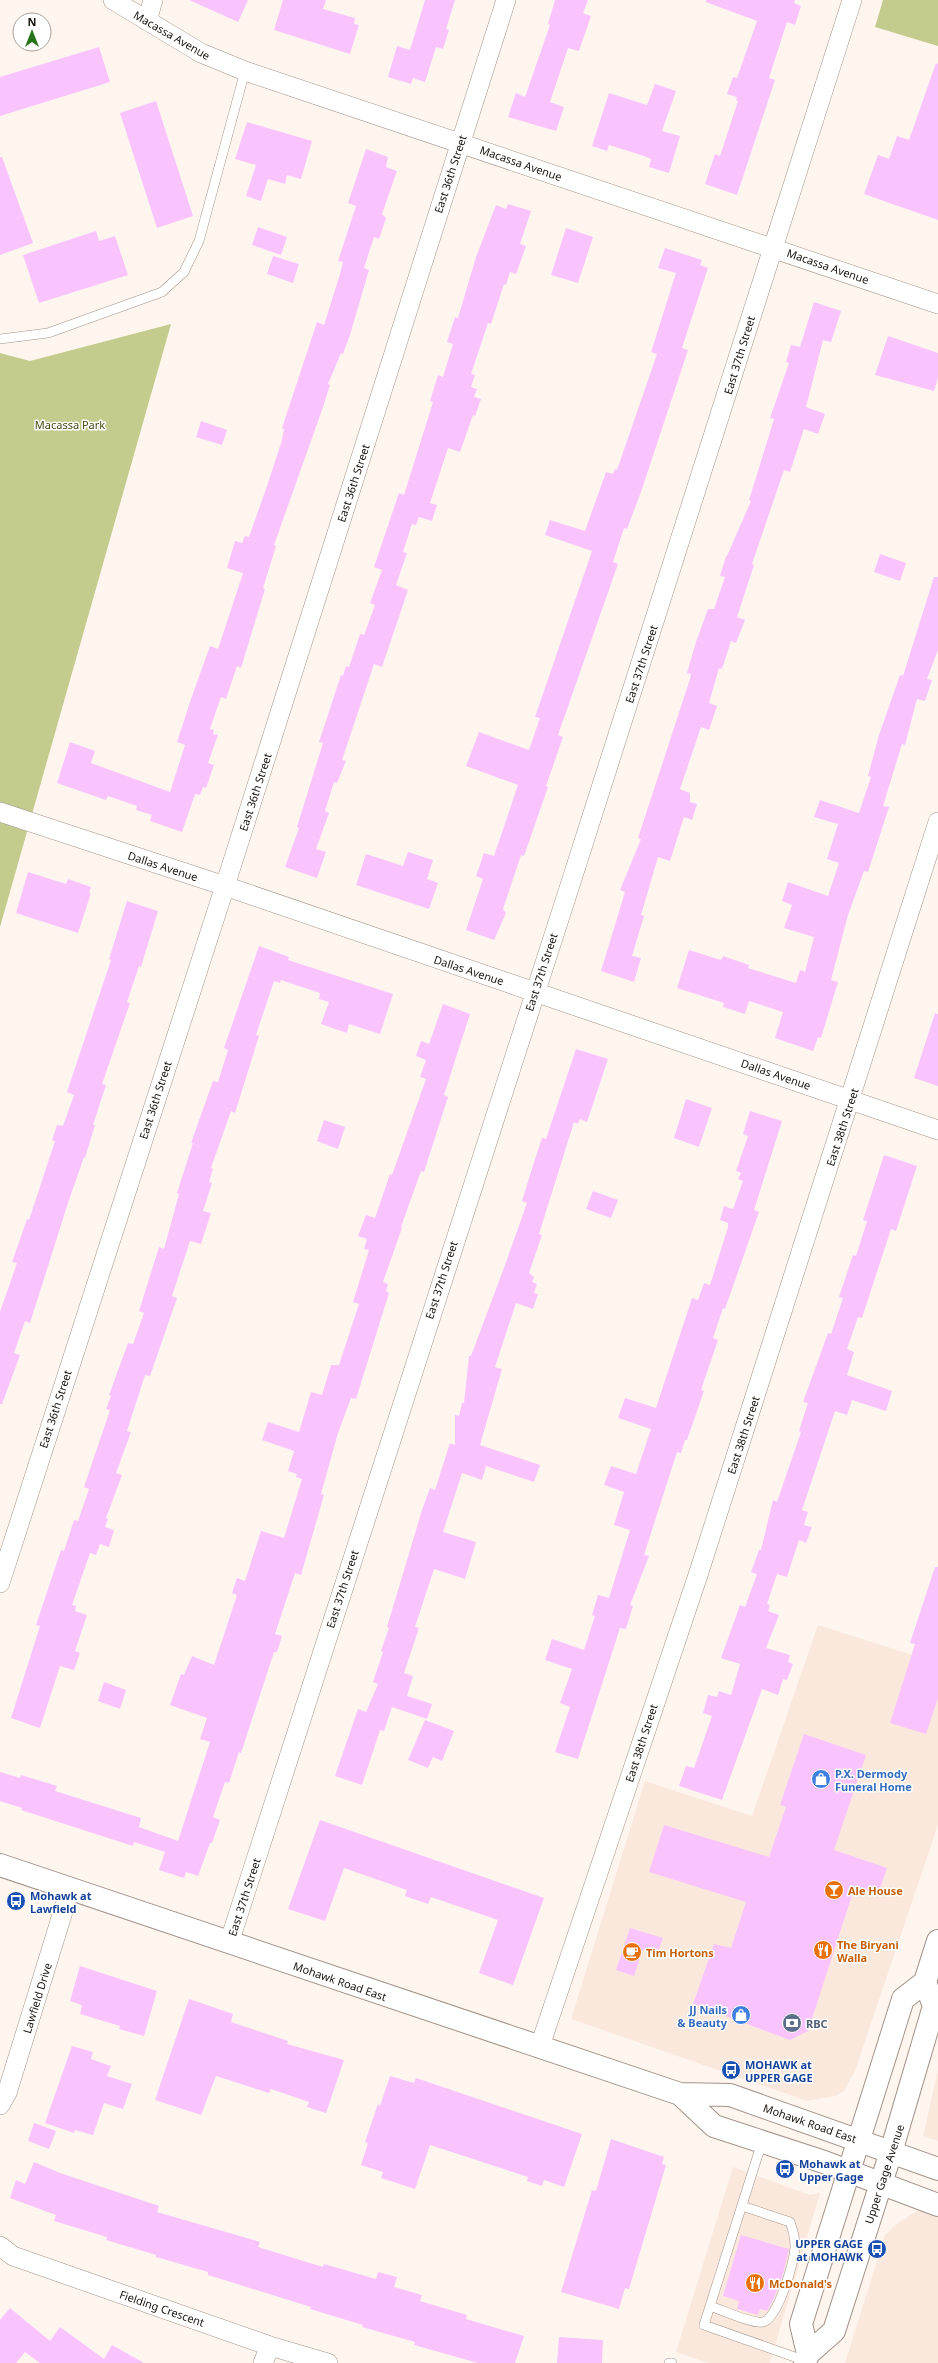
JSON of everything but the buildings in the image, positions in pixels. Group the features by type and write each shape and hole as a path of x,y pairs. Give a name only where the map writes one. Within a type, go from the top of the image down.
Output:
{"main road":[{"name":"Mohawk Road East","path":"0,1865 680,2094 730,2095 938,2169"},
{"path":"806,2360 801,2324 848,2171 903,1999 932,1969 938,1941"},
{"name":"Upper Gage Avenue","path":"806,2360 834,2331 891,2152 934,2006 932,1969"},
{"name":"Mohawk Road East","path":"680,2094 714,2126 848,2171 938,2205"}],"street":[{"name":"Macassa Avenue","path":"113,0 201,53 245,71 773,247 938,304"},
{"path":"147,21 153,0"},
{"name":"East 36th Street","path":"0,1583 225,886 506,0"},
{"name":"East 37th Street","path":"229,1943 852,0"},
{"name":"Dallas Avenue","path":"0,812 225,886 535,991 938,1130"},
{"name":"East 38th Street","path":"540,2046 701,1564 938,822"},
{"name":"Lawfield Drive","path":"0,2105 8,2093 70,1889"},
{"name":"Fielding Crescent","path":"0,2246 13,2256 266,2354 328,2363"}],"lane":[{"path":"0,339 48,333 162,292 184,272 199,241 245,71"},
{"path":"762,2142 704,2325 806,2360"},
{"path":"710,2306 752,2321 762,2322 771,2318 778,2307 795,2247 790,2222 742,2206"}],"shaded area":[{"path":"818,1625 938,1663 938,1825 855,2071 844,2091 835,2096 807,2101 571,2019 645,1781 752,1816"},
{"path":"938,2070 938,2141 923,2136"},
{"path":"733,2167 810,2195 820,2193 770,2363 708,2363 676,2352"},
{"path":"918,2210 938,2217 938,2363 845,2363 885,2235 898,2223"}],"green space":[{"path":"883,0 938,0 938,46 875,27"},
{"name":"Macassa Park","path":"171,324 0,927 0,353 30,361"}],"place":[{"name":"P.X. Dermody Funeral Home","path":"821,1779"},
{"name":"Ale House","path":"834,1890"},
{"name":"Mohawk at Lawfield","path":"16,1901"},
{"name":"The Biryani Walla","path":"823,1950"},
{"name":"Tim Hortons","path":"632,1952"},
{"name":"JJ Nails & Beauty","path":"741,2015"},
{"name":"RBC","path":"792,2023"},
{"name":"MOHAWK at UPPER GAGE","path":"731,2070"},
{"name":"Mohawk at Upper Gage","path":"785,2169"},
{"name":"UPPER GAGE at MOHAWK","path":"877,2249"},
{"name":"McDonald's","path":"755,2283"}]}
